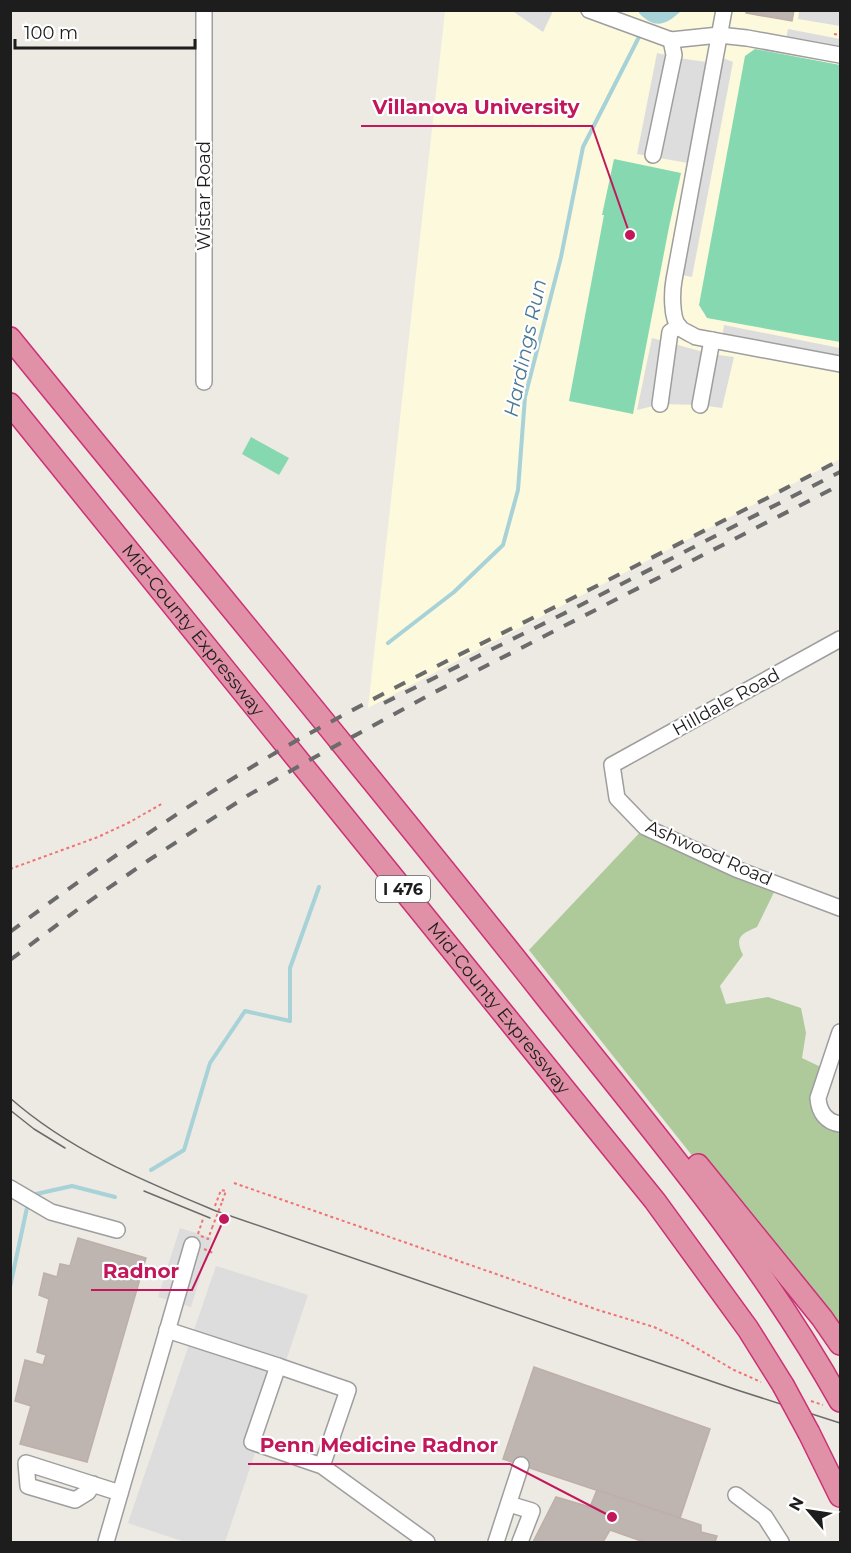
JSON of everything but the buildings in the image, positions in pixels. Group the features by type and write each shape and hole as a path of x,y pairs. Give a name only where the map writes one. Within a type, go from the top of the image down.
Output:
{"highway":[{"name":"I 476","path":"10,338 642,1115 761,1274 826,1376 835,1404"},
{"name":"Mid-County Expressway","path":"10,404 655,1201 748,1329 775,1385 809,1433 840,1496"},
{"path":"595,1059 639,1099 686,1150 822,1318 840,1344"}],"street":[{"name":"Wistar Road","path":"204,10 204,382"},
{"path":"589,10 671,40 719,35 840,55"},
{"path":"724,10 674,279 672,293 675,316 679,326 696,337 840,364"},
{"path":"653,155 674,55 671,40"},
{"path":"660,404 670,332 679,326"},
{"path":"700,405 712,340"},
{"name":"Hilldale Road","path":"612,765 840,639"},
{"name":"Ashwood Road","path":"612,765 617,798 645,827 736,868 840,908"},
{"path":"840,1032 818,1098 823,1114 829,1120 840,1124"},
{"path":"10,1188 51,1212 117,1230"},
{"path":"106,1542 167,1330 196,1241"},
{"path":"167,1330 348,1390 322,1466"},
{"path":"278,1366 252,1442 322,1466 427,1542"},
{"path":"496,1542 521,1465"},
{"path":"93,1485 120,1493"},
{"path":"736,1495 765,1517 781,1542"},
{"path":"509,1504 532,1511 520,1542"}],"path":[{"path":"834,34 840,35"},
{"path":"10,869 98,837 163,803"},
{"path":"234,1183 598,1310 654,1327 684,1341 734,1370 775,1385"},
{"path":"206,1238 208,1239 226,1191 221,1190 215,1206"},
{"path":"196,1241 203,1219"},
{"path":"809,1400 835,1404"}],"shaded area":[{"path":"511,10 553,10 553,11 543,32"},
{"path":"445,11 840,11 840,459 368,708"},
{"path":"799,11 840,11 840,26 798,19"},
{"path":"788,29 840,39 840,63 783,52"},
{"path":"657,53 707,62 723,58 733,62 692,277 668,272 688,163 637,154"},
{"path":"724,325 840,348 840,373 720,350"},
{"path":"652,338 711,354 734,357 722,408 661,404 637,410"},
{"path":"180,1228 212,1238 191,1307 158,1297"},
{"path":"216,1266 308,1295 225,1542 185,1542 128,1523"}],"green space":[{"path":"755,49 840,65 840,342 707,318 699,305 745,56"},
{"path":"614,159 681,173 633,414 569,401"},
{"path":"251,437 289,458 279,475 242,454"},
{"path":"645,827 778,884 757,927 743,934 739,940 743,955 720,986 726,1004 768,997 801,1008 806,1033 802,1058 827,1070 818,1099 840,1124 840,1342 529,950"}],"water":[{"path":"639,10 681,11 670,20 655,24 639,13"}],"waterway":[{"name":"Hardings Run","path":"388,643 454,592 503,545 518,490 525,397 561,257 583,147 641,33"},
{"name":"Hardings Run","path":"151,1170 184,1150 210,1063 245,1011 290,1021 290,968 319,887"},
{"name":"Hardings Run","path":"33,1198 36,1194 72,1186 115,1197"},
{"name":"Hardings Run","path":"10,1287 28,1203"}],"tram line":[{"path":"10,1098 57,1134 108,1163 216,1211 737,1390 840,1423"},
{"path":"10,1110 34,1129 65,1148"},
{"path":"144,1191 210,1218"}],"railway":[{"path":"10,932 149,833 294,742 427,671 633,568 840,460"},
{"path":"384,703 840,472"},
{"path":"10,960 149,860 247,796 306,762 433,693 840,485"}],"place":[{"name":"Villanova University","path":"630,235"},
{"name":"Radnor","path":"224,1219"},
{"name":"Penn Medicine Radnor","path":"612,1517"}]}
